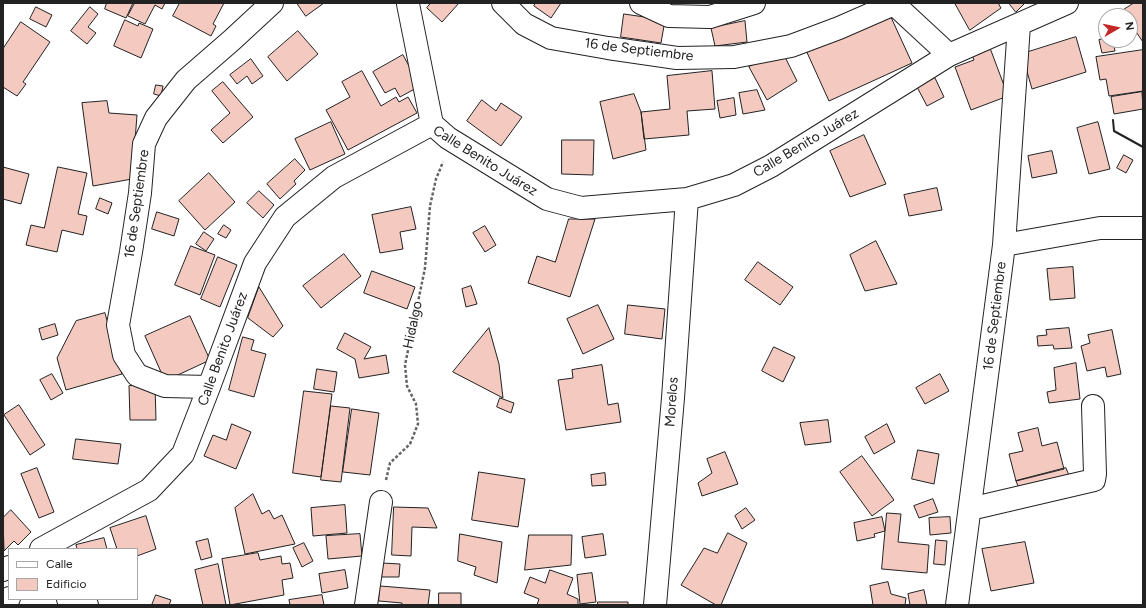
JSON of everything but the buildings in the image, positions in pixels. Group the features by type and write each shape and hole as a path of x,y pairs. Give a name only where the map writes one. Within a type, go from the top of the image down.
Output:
{"street":[{"name":"16 de Septiembre","path":"209,387 165,386 137,376 124,355 118,325 140,193 144,144 156,118 186,80 272,3"},
{"name":"16 de Septiembre","path":"503,3 524,24 551,38 677,58 734,57 791,46 839,28 894,3 949,55"},
{"path":"641,3 669,16 710,18 754,3"},
{"name":"Calle Benito Juárez","path":"43,548 150,490 183,454 255,263 285,217 334,177 432,124 448,138 547,199 581,208 687,199 734,185 771,166 949,55 1067,3"},
{"path":"408,4 432,124"},
{"name":"16 de Septiembre","path":"957,605 1004,245 1019,25"},
{"name":"Morelos","path":"656,605 687,199"},
{"path":"1004,245 1100,228 1143,228"},
{"path":"970,509 1094,480 1093,406"},
{"path":"366,605 380,502"},
{"path":"71,600 87,605"}],"path":[{"name":"Hidalgo","path":"380,502 390,463 410,444 418,424 416,404 407,386 405,365 425,268 430,206 436,179 443,163 448,138"}],"wall":[{"path":"1113,120 1114,131 1143,147"}]}
